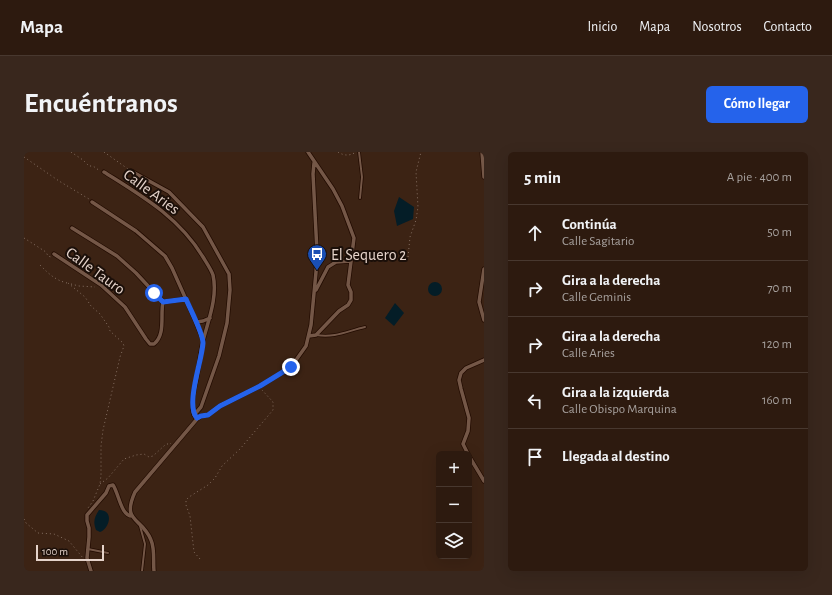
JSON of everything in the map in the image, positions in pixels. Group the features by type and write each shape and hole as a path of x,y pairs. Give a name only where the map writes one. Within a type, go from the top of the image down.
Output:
{"street":[{"path":"308,152 333,189 345,212 354,238 348,285 352,292 351,300 348,305 339,311 316,335 309,336"},
{"path":"482,152 484,177"},
{"path":"154,571 153,546 151,539 132,516 130,510 131,501 135,492 197,418 208,415 220,406 260,386 291,367 306,346 309,336 315,292 317,252 313,174 314,163"},
{"path":"131,171 169,192 203,227 229,274 230,290 227,323 219,356 201,407 194,415 197,418"},
{"name":"Calle Aries","path":"104,172 155,204 189,236 211,270 214,292 210,318 203,341 193,396 192,410 194,415"},
{"path":"92,202 136,231 165,256 186,299 203,341"},
{"path":"72,228 117,256 136,273 163,302 186,299"},
{"name":"Calle Tauro","path":"53,256 101,285 125,307 150,344 154,344 158,341 162,328 163,302"},
{"path":"315,292 328,267 336,262 351,261"},
{"path":"484,269 479,302 484,320"},
{"path":"196,322 210,318"},
{"path":"465,451 463,444 468,431 469,418 459,380 461,373 466,368 484,360"},
{"path":"472,461 484,480"},
{"path":"91,571 87,558 89,532 86,521 87,514 106,493 109,486 113,485 116,490 124,514 132,516"}],"lane":[{"path":"358,152 362,177 360,198"},
{"path":"316,335 327,337 347,333 355,329 365,327"},
{"path":"140,525 145,544 142,571"},
{"path":"87,548 108,553"}],"path":[{"path":"71,152 89,166 93,166 104,172"},
{"path":"104,152 131,171"},
{"path":"338,152 342,155 352,155 358,152"},
{"path":"408,257 410,237 416,220 418,207 416,172 421,152"},
{"path":"24,158 59,181 88,197 92,202"},
{"path":"24,238 53,256"},
{"path":"40,265 58,281 79,286 94,287 101,285"},
{"path":"68,283 85,297 91,306 100,314 110,331 124,346 120,357 103,430 100,484 88,506 87,514"},
{"path":"200,559 194,552 191,524 186,500 208,485 222,466 240,449 273,410 273,402 260,386"},
{"path":"100,484 108,478 124,459 144,454 149,457 154,456 165,445 170,443 175,446"},
{"path":"24,519 26,523 38,533 54,534 69,541 83,559 87,558"}],"water":[{"path":"399,197 414,207 413,219 397,226 394,211"},
{"path":"432,282 438,282 442,286 442,292 438,296 432,296 428,292 428,286"},
{"path":"395,303 404,313 394,326 385,318"},
{"path":"99,510 104,511 109,516 108,524 100,532 96,530 94,525 95,518"}],"place":[{"name":"El Sequero 2","path":"317,271"}],"route":[{"path":"154,293 163,302 186,299 203,341 193,396 192,410 197,418 208,415 220,406 260,386 291,367"}]}
